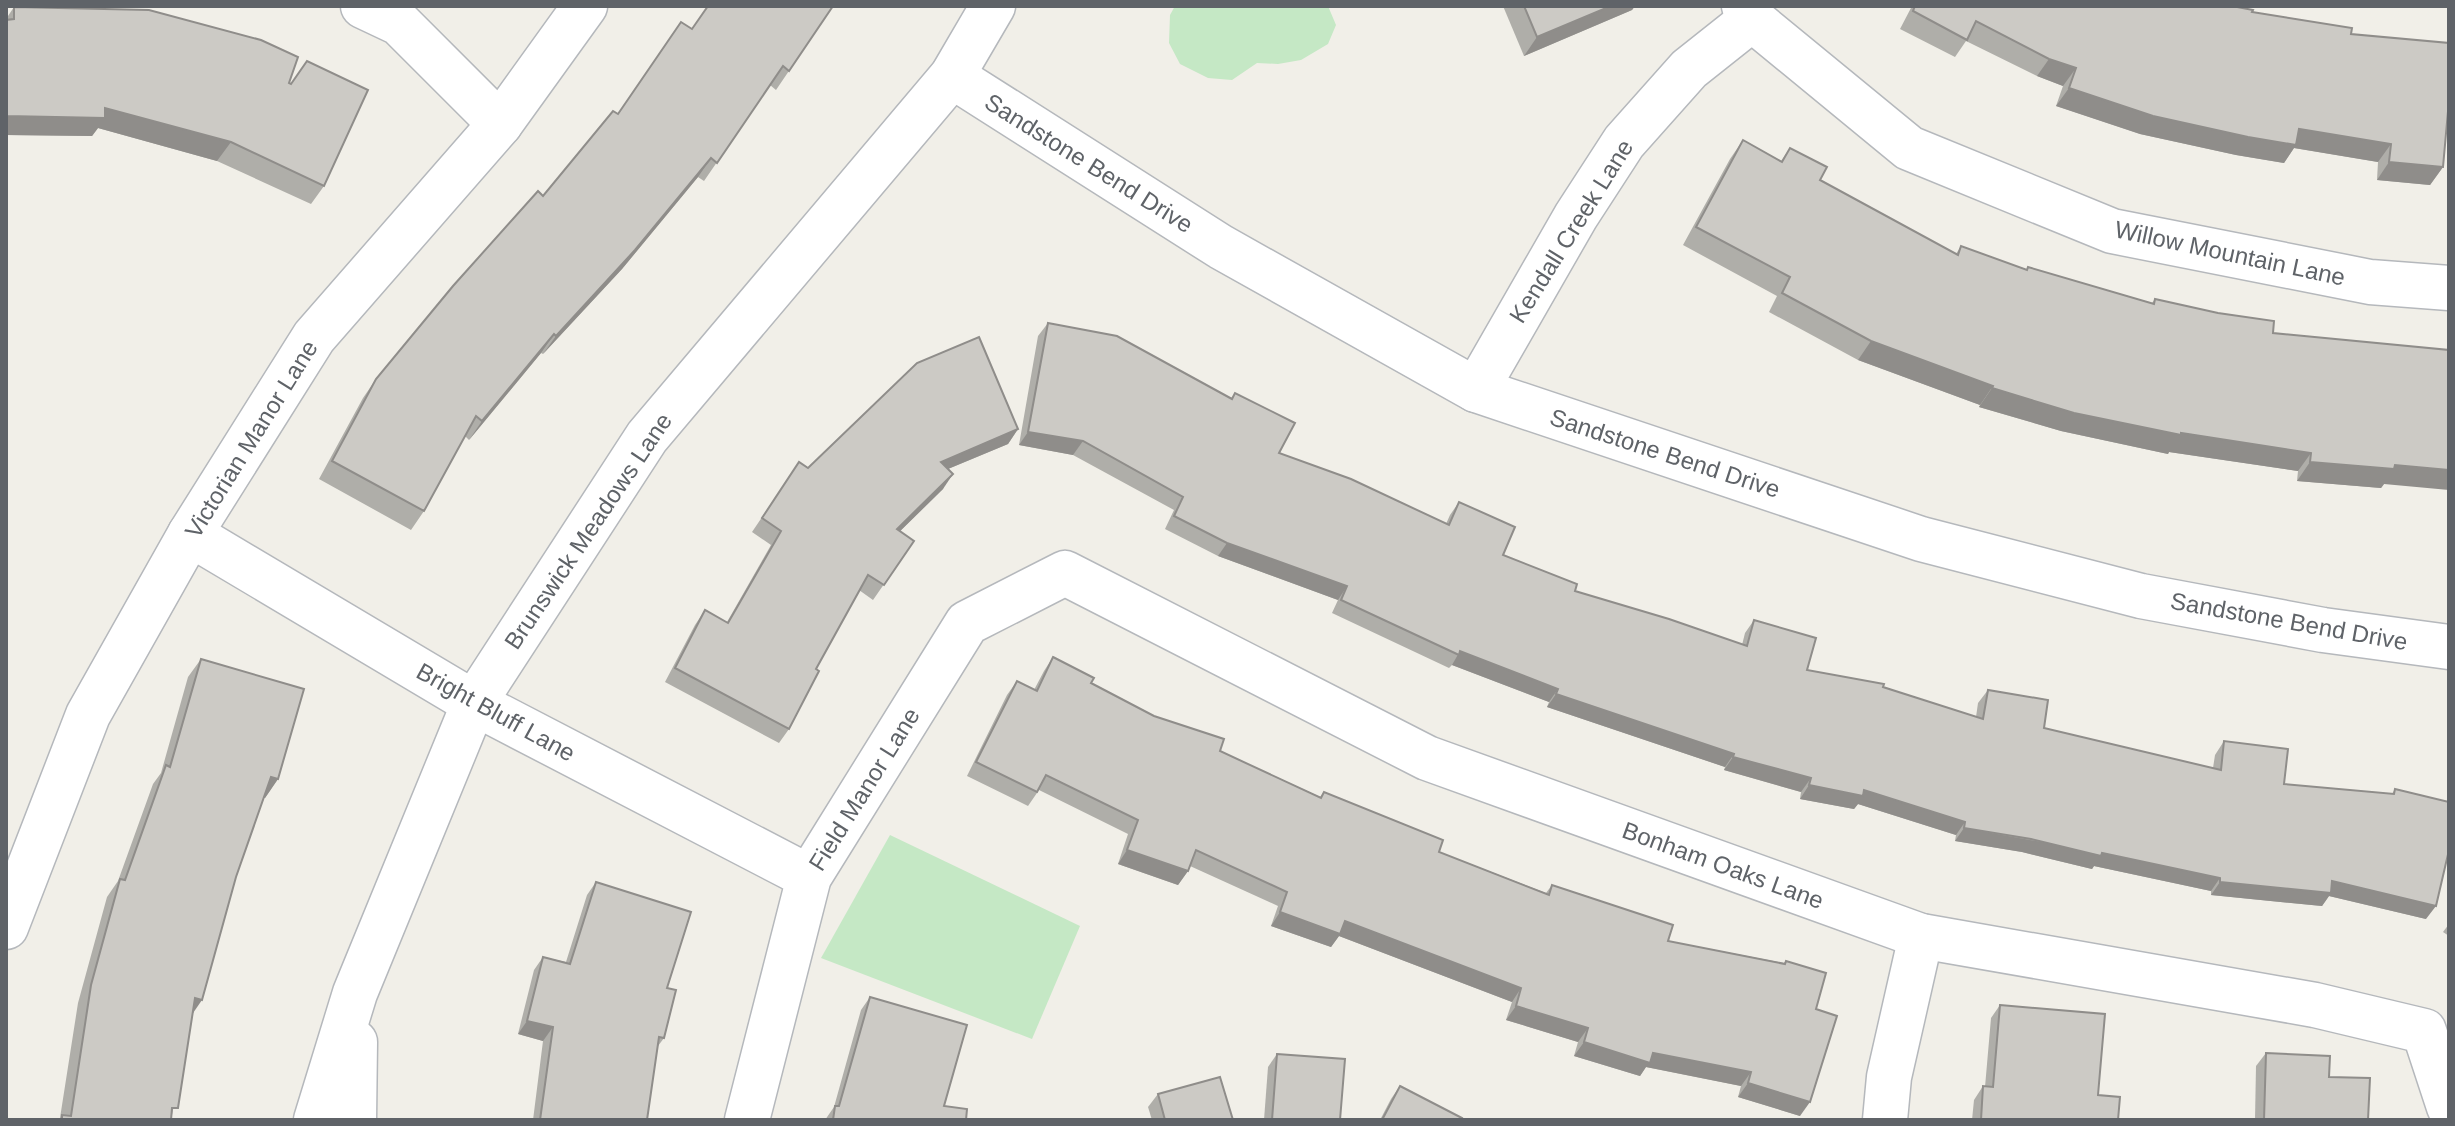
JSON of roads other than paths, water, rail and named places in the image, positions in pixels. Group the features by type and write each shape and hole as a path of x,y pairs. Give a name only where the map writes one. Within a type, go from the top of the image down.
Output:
{"street":[{"path":"363,6 399,23 500,124"},
{"name":"Victorian Manor Lane","path":"6,927 88,715 190,534 314,337 500,124 585,6"},
{"name":"Brunswick Meadows Lane","path":"316,1120 355,993 474,703 647,437 952,76 993,6"},
{"name":"Willow Mountain Lane","path":"1748,12 1909,148 2112,231 2370,282 2449,288"},
{"name":"Kendall Creek Lane","path":"1476,390 1576,216 1624,142 1689,69 1748,12"},
{"name":"Sandstone Bend Drive","path":"952,76 1221,247 1476,390 1921,539 2141,596 2323,630 2449,647"},
{"name":"Bright Bluff Lane","path":"190,534 474,703 809,877"},
{"name":"Field Manor Lane","path":"747,1120 809,877 967,623 1065,573"},
{"name":"Bonham Oaks Lane","path":"1065,573 1427,758 1921,936 2315,1005 2424,1031 2449,1107"},
{"path":"1885,1120 1889,1077 1921,936"},
{"name":"Brunswick Meadows Lane","path":"354,1120 355,993"}]}
